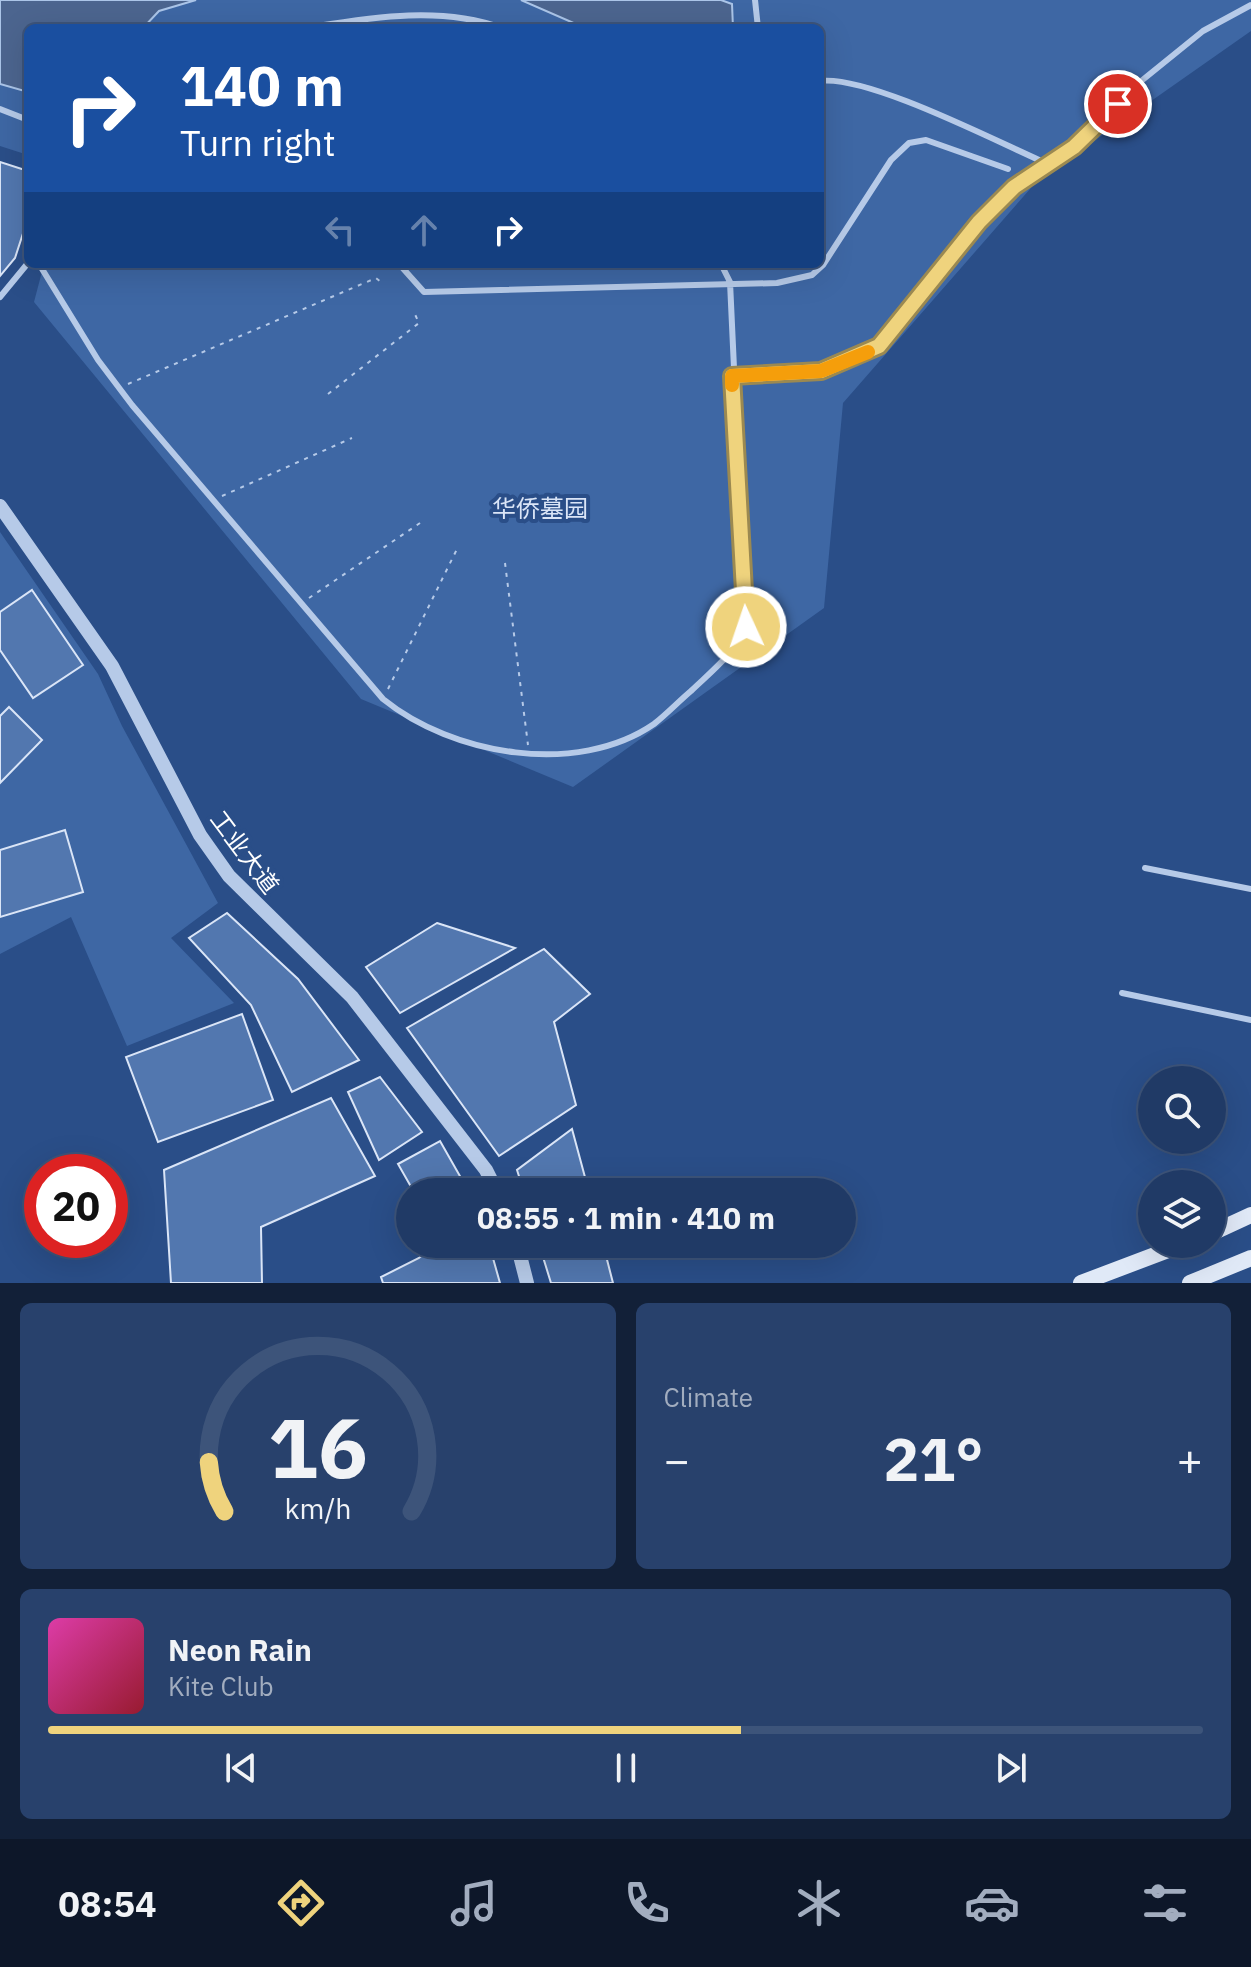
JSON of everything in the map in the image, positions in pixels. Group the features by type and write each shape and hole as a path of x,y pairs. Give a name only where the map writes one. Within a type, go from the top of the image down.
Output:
{"main road":[{"path":"1226,1227 1251,1215"},
{"path":"1081,1283 1147,1258"},
{"path":"1190,1283 1251,1258"}],"street":[{"name":"工业大道","path":"0,506 112,666 200,835 261,911 300,943 352,997 490,1178"},
{"path":"521,1258 527,1283"}],"lane":[{"path":"755,0 758,24"},
{"path":"732,376 821,371 879,346 979,222 1014,187 1074,147 1140,82 1203,31 1251,5"},
{"path":"342,24 426,15 491,24"},
{"path":"824,80 835,79 870,87 1048,164"},
{"path":"0,109 24,118"},
{"path":"824,263 891,160 909,143 926,140 1008,169"},
{"path":"0,297 24,268"},
{"path":"42,268 119,388 383,699 428,728 499,749 585,751 626,738 654,724 735,651 746,627 730,282 723,268"},
{"path":"403,268 424,292 777,283 812,275 820,268"},
{"path":"1145,868 1251,889"},
{"path":"1122,993 1251,1020"}],"path":[{"path":"119,388 376,278 381,282"},
{"path":"328,394 419,323 413,310"},
{"path":"213,500 352,438"},
{"path":"302,603 420,523"},
{"path":"383,699 458,547"},
{"path":"505,563 529,751"}],"green space":[{"name":"华侨墓园","path":"0,0 1251,0 1251,31 1037,181 843,403 824,608 573,787 361,699 34,302 43,268 824,268 824,24 24,24 24,154 0,146"},
{"path":"0,532 98,674 122,726 218,903 171,938 234,1003 127,1046 71,917 0,954"}],"shaded area":[{"path":"0,0 196,0 159,11 147,24 24,24 24,91 0,84"},
{"path":"521,0 721,0 732,4 733,24 576,24"}],"building":[{"path":"0,162 24,170 24,230 15,258 0,276"},
{"path":"32,590 83,665 33,698 0,650 0,612"},
{"path":"9,707 42,740 0,783 0,716"},
{"path":"65,830 83,892 0,917 0,850"},
{"path":"227,913 298,979 359,1060 292,1092 251,1005 189,938"},
{"path":"437,923 515,948 400,1013 366,967"},
{"path":"544,949 590,994 554,1022 576,1105 499,1156 407,1028"},
{"path":"242,1014 273,1100 158,1142 126,1057"},
{"path":"380,1077 422,1132 379,1160 348,1092"},
{"path":"331,1098 375,1176 261,1227 262,1283 171,1283 164,1170"},
{"path":"572,1129 585,1178 520,1178 517,1170"},
{"path":"440,1141 461,1178 406,1178 398,1164"},
{"path":"419,1258 493,1258 500,1283 383,1283 381,1277"},
{"path":"543,1258 607,1258 613,1283 551,1283"}],"slow traffic":[{"path":"732,385 732,376 821,371 868,352"}],"route":[{"path":"746,627 732,376 821,371 879,346 979,222 1014,187 1074,147 1118,104"}]}
